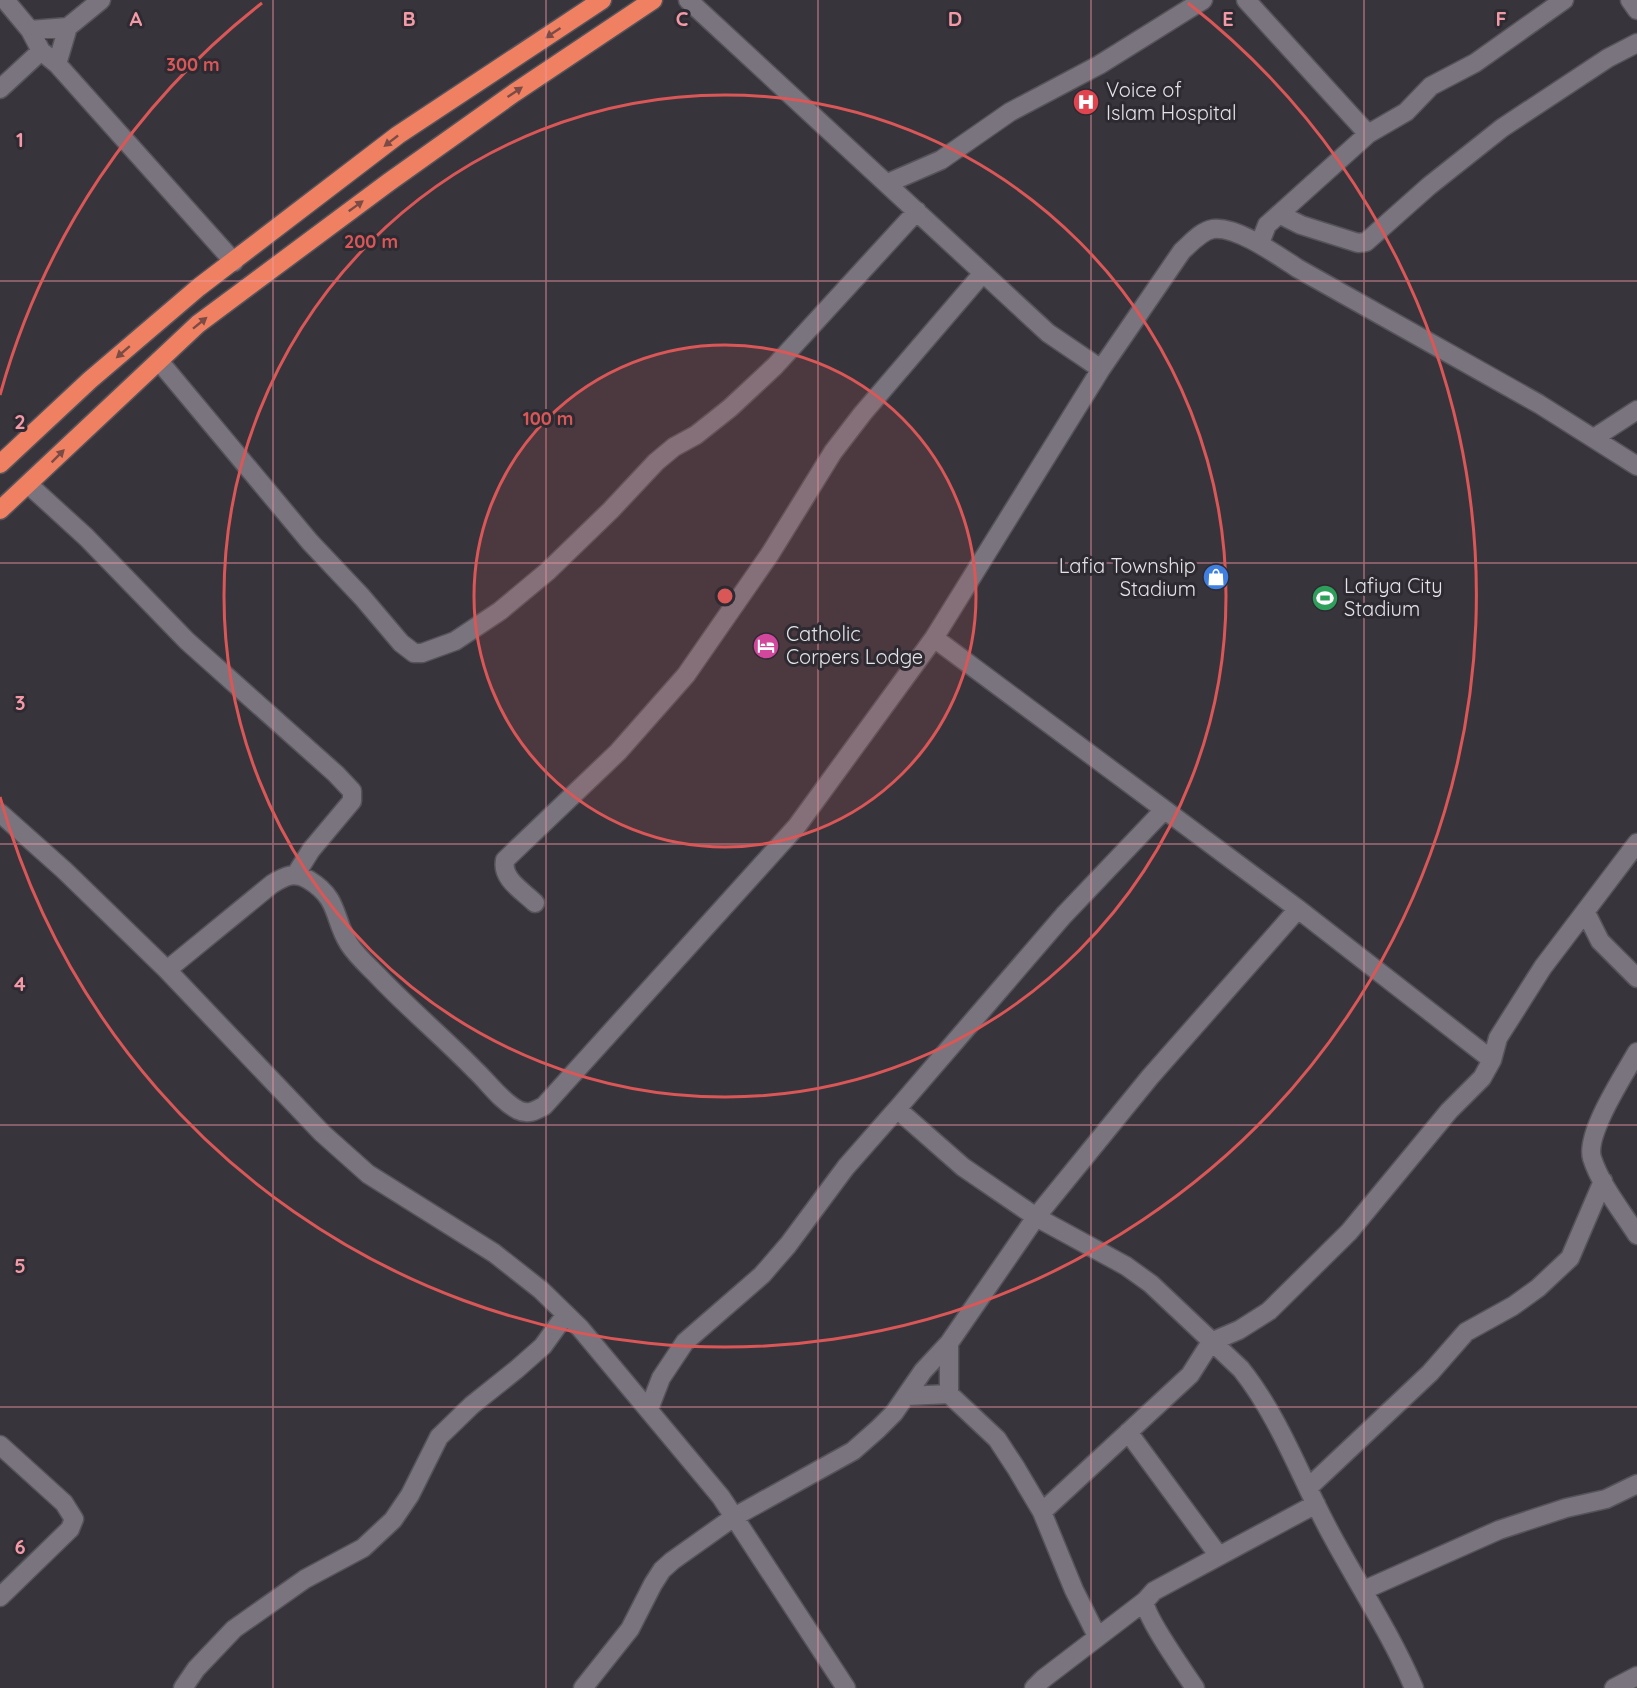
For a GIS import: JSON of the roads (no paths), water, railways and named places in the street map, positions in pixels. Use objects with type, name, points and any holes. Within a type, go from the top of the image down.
[{"type":"highway","points":[[0,464],[90,380],[199,286],[234,262],[398,135],[602,0]]},
{"type":"highway","points":[[0,510],[198,324],[389,182],[514,93],[653,0]]},
{"type":"street","points":[[4,0],[30,30],[41,51],[57,64],[234,262]]},
{"type":"street","points":[[57,64],[68,27],[101,0]]},
{"type":"street","points":[[688,0],[1048,333],[1101,369]]},
{"type":"street","points":[[888,183],[941,160],[1010,112],[1099,64],[1203,0]]},
{"type":"street","points":[[1246,0],[1368,134]]},
{"type":"street","points":[[1260,243],[1267,225],[1368,134],[1406,112],[1431,86],[1475,63],[1564,0]]},
{"type":"street","points":[[1630,0],[1637,10]]},
{"type":"street","points":[[30,30],[68,27]]},
{"type":"street","points":[[1279,214],[1301,225],[1358,243],[1366,242],[1430,186],[1502,128],[1608,58],[1637,43]]},
{"type":"street","points":[[0,89],[41,51]]},
{"type":"street","points":[[159,361],[310,542],[362,597],[401,643],[414,653],[422,653],[455,641],[500,611],[548,571],[611,510],[656,462],[730,408],[775,366],[917,211]]},
{"type":"street","points":[[167,970],[272,884],[288,875],[296,874],[310,880],[321,889],[335,907],[349,945],[409,1009],[475,1069],[504,1100],[523,1112],[531,1112],[544,1106],[797,826],[934,638],[1101,369],[1182,251],[1196,237],[1211,229],[1224,229],[1260,243],[1297,268],[1539,404],[1637,466]]},
{"type":"street","points":[[535,903],[510,880],[505,872],[505,860],[618,752],[686,675],[770,554],[833,452],[863,413],[983,273]]},
{"type":"street","points":[[1594,438],[1637,410]]},
{"type":"street","points":[[29,484],[86,537],[187,641],[336,774],[352,791],[352,801],[311,850],[296,874]]},
{"type":"street","points":[[934,638],[1298,909],[1492,1060]]},
{"type":"street","points":[[649,1409],[661,1378],[685,1342],[762,1275],[788,1245],[846,1167],[1064,915],[1164,810]]},
{"type":"street","points":[[0,813],[64,870],[167,970],[322,1133],[368,1174],[494,1253],[541,1290],[580,1328],[721,1497],[846,1688]]},
{"type":"street","points":[[1042,1512],[1190,1375],[1211,1342],[1239,1330],[1269,1311],[1297,1286],[1357,1224],[1449,1111],[1482,1078],[1492,1060],[1498,1038],[1543,967],[1637,843]]},
{"type":"street","points":[[583,1688],[630,1629],[662,1570],[690,1547],[734,1517],[853,1451],[878,1430],[923,1371],[949,1343],[1036,1217],[1150,1077],[1298,909]]},
{"type":"street","points":[[1586,913],[1600,941],[1637,978]]},
{"type":"street","points":[[1566,938],[1600,941]]},
{"type":"street","points":[[1637,1052],[1596,1127],[1592,1142],[1592,1157],[1603,1181],[1637,1235]]},
{"type":"street","points":[[897,1109],[963,1167],[1036,1217],[1134,1272],[1169,1300],[1211,1342],[1231,1358],[1252,1383],[1385,1627],[1414,1688]]},
{"type":"street","points":[[1034,1688],[1097,1636],[1145,1601],[1154,1591],[1219,1556],[1312,1496],[1430,1373],[1466,1332],[1513,1306],[1538,1288],[1570,1258],[1603,1181]]},
{"type":"street","points":[[183,1688],[196,1669],[234,1629],[305,1579],[363,1548],[393,1520],[410,1496],[439,1437],[472,1405],[543,1346],[566,1314]]},
{"type":"street","points":[[949,1343],[949,1394]]},
{"type":"street","points":[[906,1396],[949,1394],[997,1439],[1042,1512],[1074,1590],[1097,1636]]},
{"type":"street","points":[[1128,1432],[1219,1556]]},
{"type":"street","points":[[0,1445],[64,1503],[74,1519],[70,1529],[0,1597]]},
{"type":"street","points":[[1364,1590],[1499,1530],[1566,1508],[1606,1499],[1637,1484]]},
{"type":"street","points":[[1145,1601],[1144,1605],[1194,1688]]},
{"type":"street","points":[[1614,1688],[1637,1676]]},
{"type":"place","name":"Voice of Islam Hospital","points":[[1086,102]]},
{"type":"place","name":"Lafia Township Stadium","points":[[1216,577]]},
{"type":"place","name":"Lafiya City Stadium","points":[[1325,598]]},
{"type":"place","name":"Catholic Corpers Lodge","points":[[766,646]]}]
